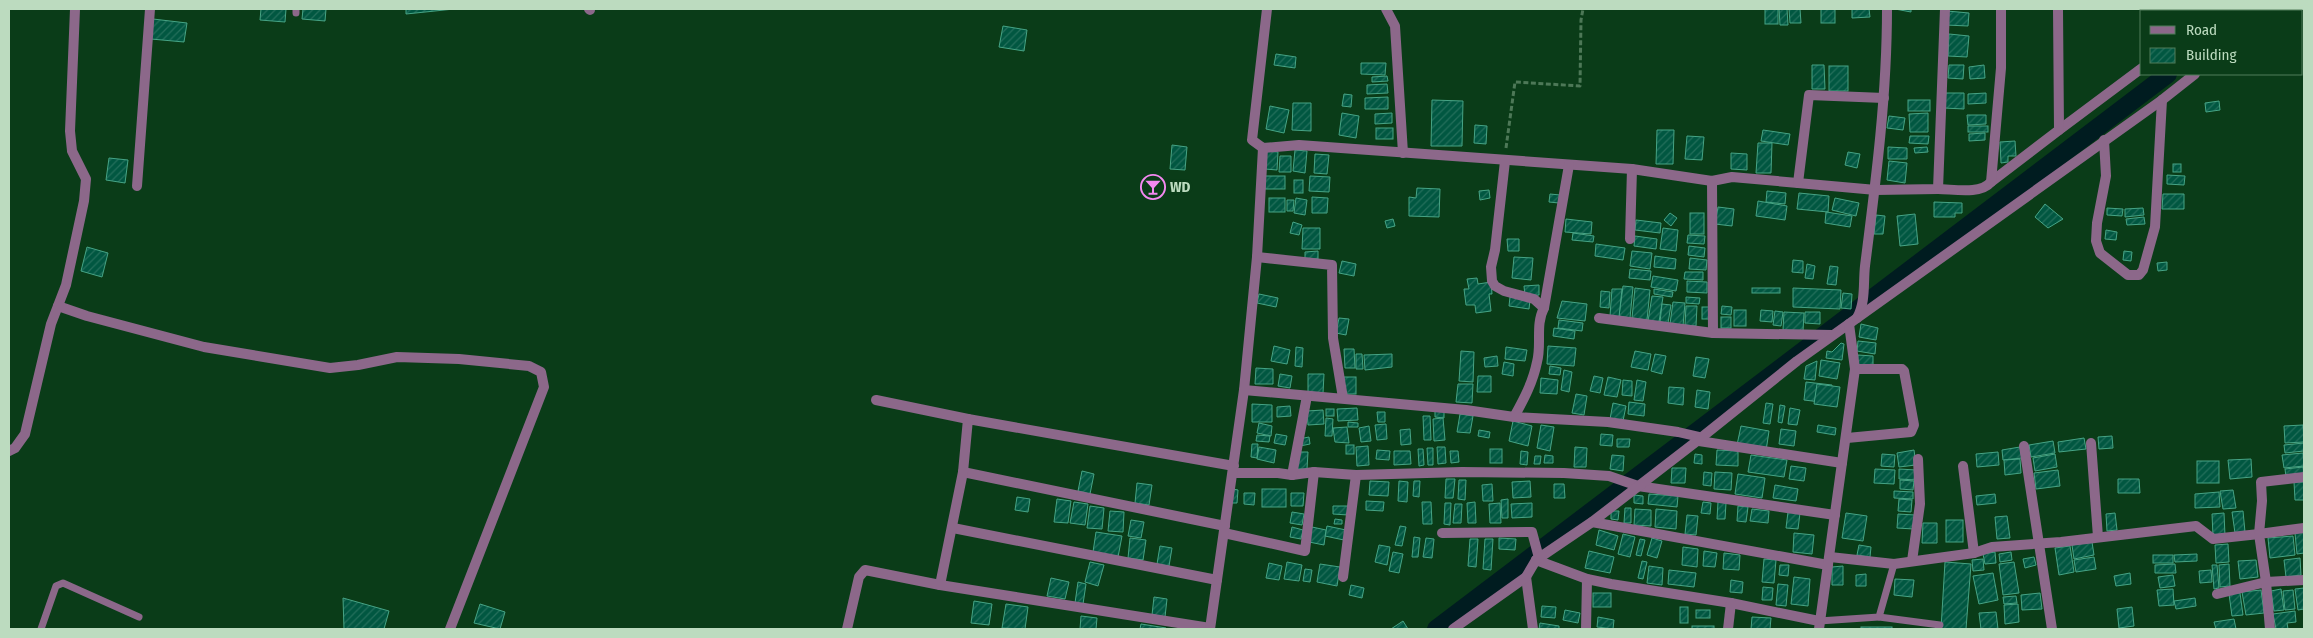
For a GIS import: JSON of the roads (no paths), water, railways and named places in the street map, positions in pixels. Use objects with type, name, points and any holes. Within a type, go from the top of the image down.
[{"type":"street","points":[[9,451],[15,448],[26,434],[51,324],[66,285],[84,201],[86,179],[72,151],[70,131],[75,9]]},
{"type":"street","points":[[138,186],[150,9]]},
{"type":"street","points":[[1267,9],[1253,141],[1263,148],[1299,145],[1632,169],[1712,181],[1732,177],[1876,190],[1974,190],[1985,187],[1992,182],[2140,69]]},
{"type":"street","points":[[1386,9],[1395,26],[1403,153]]},
{"type":"street","points":[[1538,559],[1587,579],[1731,603],[1819,625],[1846,438],[1854,369],[1856,317],[1876,190],[1884,98],[1887,9]]},
{"type":"street","points":[[1938,189],[1945,9]]},
{"type":"street","points":[[1992,182],[2001,68],[2001,9]]},
{"type":"street","points":[[2058,9],[2059,130]]},
{"type":"street","points":[[1453,629],[1526,577],[1538,559],[1592,522],[1701,440],[1828,336],[2162,100],[2194,75]]},
{"type":"street","points":[[1798,183],[1809,95],[1884,98]]},
{"type":"street","points":[[2104,140],[2106,176],[2097,223],[2096,241],[2100,253],[2121,270],[2128,275],[2139,275],[2143,270],[2155,228],[2162,100]]},
{"type":"street","points":[[847,629],[859,576],[865,570],[940,585],[1210,629],[1244,390],[1257,257],[1263,148]]},
{"type":"street","points":[[1504,161],[1495,250],[1491,266],[1492,282],[1504,291],[1534,299],[1544,308]]},
{"type":"street","points":[[1514,417],[1527,394],[1538,360],[1538,326],[1544,308],[1568,165]]},
{"type":"street","points":[[1630,239],[1632,169]]},
{"type":"street","points":[[1712,181],[1713,333]]},
{"type":"street","points":[[1257,257],[1332,265],[1333,338],[1343,398]]},
{"type":"street","points":[[58,306],[87,316],[204,347],[330,368],[358,365],[397,357],[459,359],[530,366],[541,372],[544,387],[450,629]]},
{"type":"street","points":[[1599,318],[1713,333],[1828,336]]},
{"type":"street","points":[[1846,438],[1911,432],[1914,425],[1904,371],[1896,369],[1854,369]]},
{"type":"street","points":[[1244,390],[1466,410],[1514,417],[1608,422],[1678,432],[1701,440],[1842,463]]},
{"type":"street","points":[[1292,474],[1306,396]]},
{"type":"street","points":[[876,400],[1233,470],[1292,474],[1314,472],[1356,475],[1462,472],[1609,476],[1638,486],[1835,515]]},
{"type":"street","points":[[940,585],[963,472],[968,419]]},
{"type":"street","points":[[2091,443],[2098,537]]},
{"type":"street","points":[[2024,446],[2052,629]]},
{"type":"street","points":[[1912,561],[1920,504],[1918,459]]},
{"type":"street","points":[[1963,466],[1974,553]]},
{"type":"street","points":[[963,472],[1224,530],[1304,551],[1314,472]]},
{"type":"street","points":[[1343,577],[1356,475]]},
{"type":"street","points":[[2270,629],[2259,534],[2262,501],[2260,482],[2304,477]]},
{"type":"street","points":[[1592,522],[1829,561],[1894,564],[1974,553],[1992,547],[2040,544],[2196,526],[2213,540],[2304,528]]},
{"type":"street","points":[[953,528],[1217,580]]},
{"type":"street","points":[[1442,533],[1531,531],[1538,559]]},
{"type":"street","points":[[1526,577],[1533,629]]},
{"type":"street","points":[[1586,629],[1587,579]]},
{"type":"street","points":[[2217,594],[2266,582],[2304,580]]},
{"type":"street","points":[[1728,629],[1731,603]]},
{"type":"lane","points":[[1879,617],[1894,564]]},
{"type":"lane","points":[[41,629],[56,586],[63,584],[139,617]]},
{"type":"lane","points":[[1819,625],[1879,617],[1940,624]]},
{"type":"waterway","points":[[1436,629],[2167,75]]},
{"type":"place","name":"WD","points":[[1153,187]]}]
